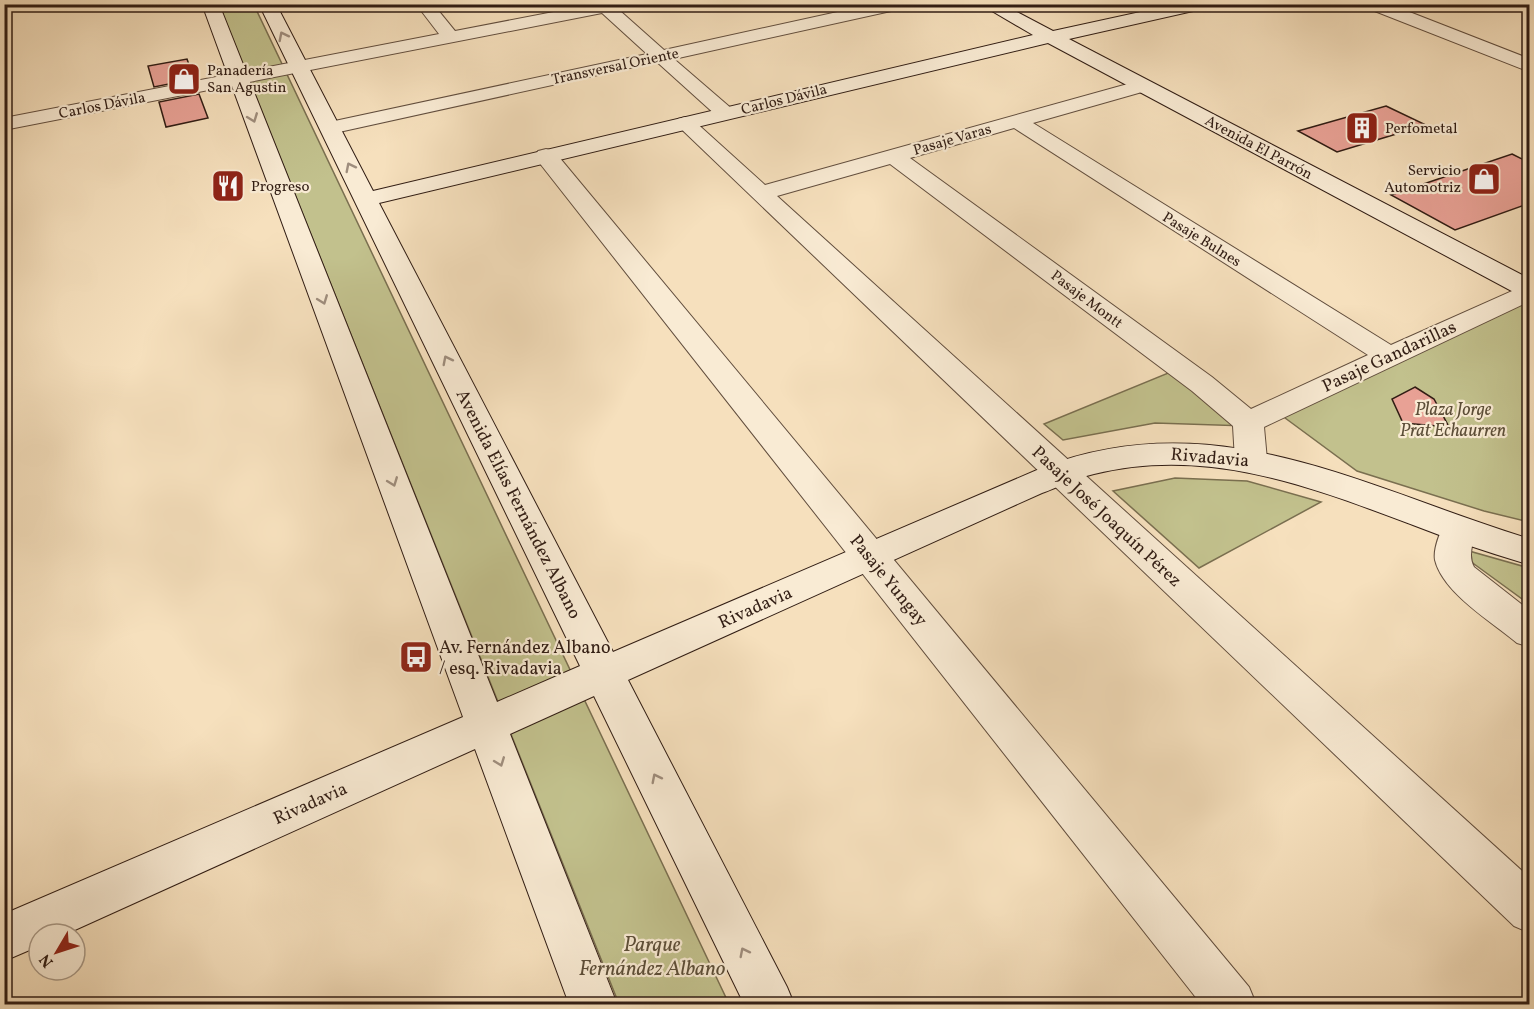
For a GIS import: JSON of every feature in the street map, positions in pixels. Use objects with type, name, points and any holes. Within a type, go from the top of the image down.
[{"type":"street","points":[[210,4],[593,1005]]},
{"type":"street","name":"Avenida Elías Fernández Albano","points":[[267,4],[770,1005]]},
{"type":"street","points":[[424,4],[451,38]]},
{"type":"street","name":"Carlos Dávila","points":[[4,124],[451,38],[573,9],[641,4]]},
{"type":"street","name":"Transversal Oriente","points":[[330,128],[900,4]]},
{"type":"street","name":"Avenida El Parrón","points":[[987,4],[1530,290]]},
{"type":"street","name":"Carlos Dávila","points":[[366,200],[1049,37],[1202,4]]},
{"type":"street","points":[[1373,4],[1530,66]]},
{"type":"street","points":[[619,6],[661,56],[726,113]]},
{"type":"street","name":"Pasaje Varas","points":[[761,193],[1142,86]]},
{"type":"street","name":"Pasaje Bulnes","points":[[1016,121],[1389,356]]},
{"type":"street","name":"Pasaje José Joaquín Pérez","points":[[686,123],[1530,910]]},
{"type":"street","name":"Pasaje Yungay","points":[[546,156],[1232,1005]]},
{"type":"street","name":"Pasaje Montt","points":[[894,156],[1202,384],[1248,422]]},
{"type":"street","name":"Pasaje Gandarillas","points":[[1248,422],[1530,290]]},
{"type":"street","points":[[1248,422],[1251,460]]},
{"type":"street","name":"Rivadavia","points":[[4,938],[869,556],[1061,473],[1093,462],[1165,453],[1212,454],[1251,460],[1325,479],[1458,529],[1530,552]]},
{"type":"street","points":[[1458,529],[1452,559],[1461,577],[1530,632]]},
{"type":"green space","name":"Parque Fernández Albano","points":[[219,5],[254,5],[729,1004],[619,1004]]},
{"type":"green space","name":"Plaza Jorge Prat Echaurren","points":[[1529,301],[1529,522],[1484,511],[1357,471],[1281,415]]},
{"type":"green space","points":[[1173,371],[1246,426],[1155,423],[1063,440],[1044,424]]},
{"type":"green space","points":[[1175,478],[1247,481],[1321,502],[1199,568],[1113,491]]},
{"type":"green space","points":[[1448,545],[1529,568],[1529,604]]},
{"type":"building","points":[[187,59],[194,79],[154,87],[148,66]]},
{"type":"building","points":[[199,94],[208,118],[166,127],[159,102]]},
{"type":"building","name":"Perfometal","points":[[1386,106],[1426,125],[1337,152],[1298,131]]},
{"type":"building","name":"Servicio Automotriz","points":[[1512,154],[1530,163],[1530,203],[1455,230],[1391,195]]},
{"type":"building","points":[[1415,387],[1434,399],[1449,427],[1403,423],[1392,399]]},
{"type":"place","name":"Panadería San Agustin","points":[[184,79]]},
{"type":"place","name":"Perfometal","points":[[1362,128]]},
{"type":"place","name":"Servicio Automotriz","points":[[1484,179]]},
{"type":"place","name":"Progreso","points":[[228,186]]},
{"type":"place","name":"Av. Fernández Albano / esq. Rivadavia","points":[[416,657]]}]
